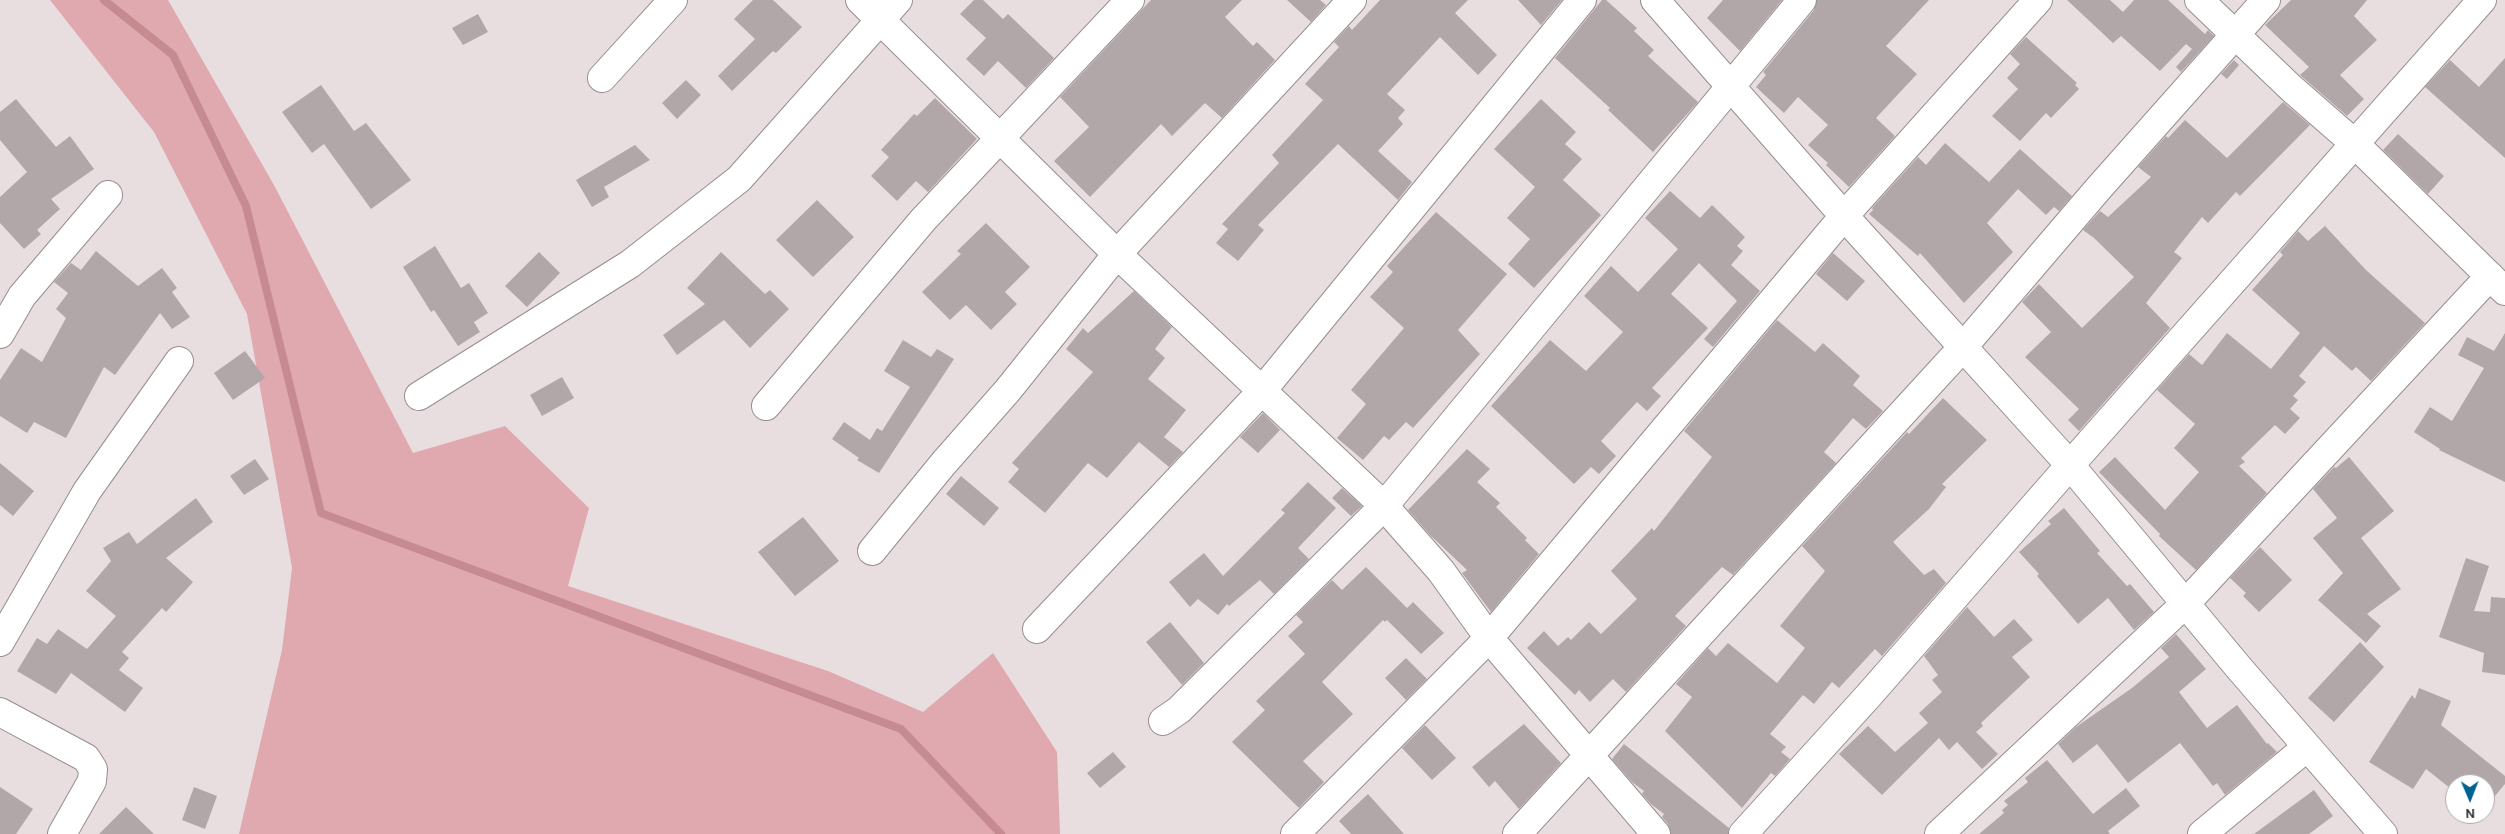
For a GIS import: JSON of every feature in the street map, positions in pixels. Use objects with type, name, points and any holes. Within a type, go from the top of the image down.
[{"type":"street","points":[[602,78],[674,0]]},
{"type":"street","points":[[860,0],[889,10],[999,138],[1261,392],[1384,506],[1441,571],[1489,638],[1589,753],[1656,834]]},
{"type":"street","points":[[766,406],[923,220],[1130,0]]},
{"type":"street","points":[[872,551],[943,464],[1008,390],[1117,254],[1352,0]]},
{"type":"street","points":[[1038,629],[1261,392],[1582,0]]},
{"type":"street","points":[[1655,0],[1844,216],[2070,465],[2306,748],[2383,834]]},
{"type":"street","points":[[1162,721],[1179,710],[1384,506],[1802,0]]},
{"type":"street","points":[[1295,834],[1489,638],[1844,216],[2038,0]]},
{"type":"street","points":[[1939,834],[2186,603],[2498,283],[2354,143],[2235,36],[2200,0]]},
{"type":"street","points":[[1517,834],[1589,753],[1963,347],[2098,188],[2266,0]]},
{"type":"street","points":[[1743,834],[1870,694],[2482,0]]},
{"type":"street","points":[[419,396],[630,264],[739,179],[889,10]]},
{"type":"street","points":[[0,334],[22,296],[108,195]]},
{"type":"street","points":[[0,642],[87,491],[179,361]]},
{"type":"street","points":[[0,712],[86,758],[93,769],[92,781],[62,834]]},
{"type":"street","points":[[2202,834],[2306,748]]},
{"type":"shaded area","points":[[50,0],[168,0],[274,185],[413,453],[505,426],[589,508],[568,586],[828,671],[923,712],[993,653],[1057,752],[1060,834],[239,834],[282,650],[292,568],[247,314],[154,132]]},
{"type":"building","points":[[753,0],[773,0],[802,27],[776,53],[773,51],[732,91],[718,76],[755,39],[734,19]]},
{"type":"building","points":[[974,0],[983,0],[1003,19],[1008,14],[1054,58],[1026,88],[998,61],[984,76],[966,59],[986,38],[960,14]]},
{"type":"building","points":[[1151,0],[1242,0],[1225,17],[1253,46],[1257,42],[1275,60],[1222,118],[1205,103],[1172,136],[1161,124],[1090,197],[1054,161],[1089,127],[1060,97]]},
{"type":"building","points":[[1287,0],[1320,0],[1326,5],[1311,22]]},
{"type":"building","points":[[1380,0],[1468,0],[1455,13],[1497,55],[1478,75],[1440,37],[1387,94],[1405,110],[1398,118],[1403,124],[1378,151],[1412,182],[1398,200],[1338,144],[1258,225],[1264,230],[1238,261],[1216,243],[1228,229],[1222,224],[1279,163],[1272,155],[1323,100],[1305,84],[1339,47],[1334,42],[1349,26],[1352,30]]},
{"type":"building","points":[[1518,0],[1562,0],[1541,25]]},
{"type":"building","points":[[1602,0],[1606,0],[1637,28],[1634,31],[1654,50],[1648,56],[1698,102],[1653,152],[1608,110],[1610,108],[1555,58]]},
{"type":"building","points":[[1723,0],[1782,0],[1740,51],[1707,18]]},
{"type":"building","points":[[1817,0],[1929,0],[1886,46],[1917,74],[1876,118],[1895,136],[1849,187],[1826,165],[1828,163],[1808,145],[1828,125],[1798,97],[1784,113],[1756,87],[1766,75],[1763,72],[1814,10]]},
{"type":"building","points":[[2067,0],[2110,0],[2123,12],[2134,0],[2168,0],[2205,34],[2208,30],[2214,36],[2181,72],[2176,67],[2192,49],[2186,44],[2160,71],[2121,36],[2113,43]]},
{"type":"building","points":[[2291,0],[2367,0],[2354,16],[2377,40],[2340,75],[2364,99],[2347,116],[2300,75],[2309,67],[2265,25]]},
{"type":"building","points":[[478,14],[488,32],[463,45],[452,28]]},
{"type":"building","points":[[2026,37],[2077,83],[2075,85],[2079,89],[2051,118],[2046,113],[2020,141],[1992,116],[2018,89],[2007,78],[2020,64],[2010,54]]},
{"type":"building","points":[[2505,58],[2505,158],[2425,87],[2450,60],[2479,87]]},
{"type":"building","points":[[2234,60],[2239,65],[2227,79],[2221,74]]},
{"type":"building","points":[[686,80],[701,95],[677,119],[662,103]]},
{"type":"building","points":[[321,85],[354,131],[366,123],[411,180],[371,209],[324,144],[312,153],[282,112]]},
{"type":"building","points":[[935,98],[977,139],[928,192],[916,181],[897,201],[871,176],[889,157],[881,150],[914,114],[917,116]]},
{"type":"building","points":[[16,99],[56,147],[70,136],[94,169],[51,199],[60,209],[37,230],[41,234],[24,249],[0,223],[0,197],[27,172],[0,140],[0,112]]},
{"type":"building","points":[[1541,99],[1576,132],[1565,144],[1582,159],[1563,180],[1601,215],[1534,288],[1508,264],[1530,239],[1507,218],[1535,187],[1494,149]]},
{"type":"building","points":[[2283,102],[2310,125],[2240,196],[2236,192],[2208,223],[2202,217],[2174,252],[2182,258],[2146,303],[2170,328],[2079,431],[2068,420],[2079,409],[2025,357],[2051,332],[2022,302],[2039,284],[2082,328],[2134,277],[2094,238],[2083,230],[2100,211],[2108,217],[2151,177],[2138,167],[2166,136],[2168,138],[2185,120],[2227,158]]},
{"type":"building","points":[[2398,134],[2444,176],[2428,194],[2383,150]]},
{"type":"building","points":[[1945,143],[1989,182],[2020,149],[2072,196],[2059,211],[2054,207],[2046,215],[2018,189],[1987,223],[2013,252],[1964,303],[1920,253],[1918,256],[1869,214],[1873,210],[1872,208],[1918,157],[1926,165]]},
{"type":"building","points":[[635,145],[650,160],[604,187],[609,197],[592,207],[576,180]]},
{"type":"building","points":[[1670,191],[1700,218],[1712,205],[1745,237],[1737,246],[1743,251],[1731,265],[1760,291],[1713,347],[1704,339],[1737,301],[1699,263],[1671,294],[1708,328],[1652,388],[1661,396],[1647,411],[1637,402],[1601,441],[1616,456],[1599,474],[1591,467],[1574,484],[1491,406],[1550,340],[1586,371],[1623,332],[1584,296],[1611,266],[1638,292],[1678,249],[1645,218]]},
{"type":"building","points":[[817,200],[854,237],[813,277],[776,240]]},
{"type":"building","points":[[1436,212],[1507,274],[1458,330],[1480,354],[1413,428],[1406,422],[1389,440],[1384,436],[1363,460],[1337,438],[1366,404],[1351,390],[1404,328],[1370,297],[1393,272],[1387,266]]},
{"type":"building","points":[[986,223],[1030,267],[1005,292],[1017,304],[991,330],[966,305],[950,320],[922,292],[961,254],[957,251]]},
{"type":"building","points":[[2325,226],[2366,270],[2425,323],[2371,381],[2356,367],[2352,371],[2324,346],[2299,376],[2306,382],[2293,396],[2298,400],[2290,409],[2300,418],[2285,434],[2275,425],[2241,458],[2245,462],[2239,466],[2267,493],[2196,570],[2159,536],[2160,534],[2099,472],[2115,457],[2165,510],[2199,472],[2174,448],[2195,424],[2157,390],[2189,354],[2202,365],[2227,333],[2271,369],[2300,333],[2252,290],[2283,255],[2280,252],[2298,231],[2308,241]]},
{"type":"building","points":[[435,246],[461,288],[469,283],[488,313],[474,322],[480,332],[458,346],[434,310],[431,312],[403,267]]},
{"type":"building","points":[[96,251],[138,286],[162,268],[177,288],[172,292],[190,317],[172,329],[160,313],[115,375],[104,367],[66,438],[34,422],[27,433],[0,416],[0,380],[21,348],[42,362],[66,318],[56,309],[68,293],[54,282],[71,263],[81,270]]},
{"type":"building","points":[[539,252],[560,273],[527,307],[505,286]]},
{"type":"building","points":[[721,252],[765,294],[770,290],[789,309],[750,348],[724,320],[677,355],[663,335],[705,304],[687,288]]},
{"type":"building","points":[[1833,253],[1865,281],[1847,301],[1816,274]]},
{"type":"building","points":[[1134,291],[1172,327],[1155,349],[1165,358],[1148,379],[1186,410],[1164,437],[1183,452],[1169,467],[1139,442],[1107,478],[1088,463],[1045,513],[1008,482],[1019,469],[1012,463],[1093,372],[1066,349],[1083,328],[1088,333]]},
{"type":"building","points":[[1777,320],[1815,352],[1823,343],[1860,376],[1853,385],[1883,411],[1866,429],[1853,418],[1824,452],[1836,463],[1733,575],[1722,567],[1675,616],[1686,626],[1626,692],[1613,679],[1590,702],[1579,690],[1575,695],[1527,648],[1544,631],[1558,646],[1568,637],[1571,640],[1589,622],[1601,634],[1637,599],[1611,571],[1652,528],[1654,531],[1712,457],[1684,431]]},
{"type":"building","points":[[2505,333],[2505,482],[2439,450],[2414,432],[2430,407],[2452,421],[2484,368],[2458,355],[2467,337],[2494,351]]},
{"type":"building","points":[[903,340],[931,357],[937,349],[954,359],[879,473],[857,460],[859,458],[832,439],[844,422],[870,440],[877,428],[882,431],[910,387],[884,371]]},
{"type":"building","points":[[245,351],[265,378],[233,400],[214,373]]},
{"type":"building","points":[[562,377],[574,398],[542,416],[530,395]]},
{"type":"building","points":[[1943,398],[1987,440],[1942,484],[1946,487],[1929,509],[1893,542],[1924,575],[1934,569],[1946,583],[1882,656],[1875,649],[1839,688],[1832,682],[1814,704],[1803,695],[1770,734],[1786,747],[1781,752],[1790,759],[1775,776],[1771,773],[1742,808],[1665,731],[1692,697],[1676,684],[1708,648],[1716,656],[1728,643],[1777,683],[1805,648],[1780,626],[1825,571],[1802,546],[1907,432],[1909,434]]},
{"type":"building","points":[[1263,413],[1280,430],[1258,453],[1240,437]]},
{"type":"building","points":[[1467,449],[1490,469],[1477,482],[1500,503],[1496,507],[1527,538],[1525,540],[1539,554],[1491,612],[1462,573],[1467,570],[1430,535],[1408,510]]},
{"type":"building","points":[[2349,457],[2394,511],[2361,538],[2401,589],[2367,614],[2381,626],[2366,643],[2318,600],[2343,573],[2313,538],[2337,518],[2313,489],[2334,467],[2336,468]]},
{"type":"building","points":[[255,459],[269,479],[244,495],[230,476]]},
{"type":"building","points":[[0,463],[34,491],[13,516],[0,505]]},
{"type":"building","points":[[961,476],[999,508],[984,526],[946,494]]},
{"type":"building","points":[[1308,482],[1336,508],[1298,548],[1309,559],[1274,594],[1260,580],[1229,606],[1227,604],[1218,615],[1198,599],[1190,607],[1169,582],[1204,553],[1223,576],[1285,513],[1281,510]]},
{"type":"building","points":[[1342,488],[1362,506],[1351,516],[1332,498]]},
{"type":"building","points":[[196,498],[213,522],[166,558],[193,582],[166,612],[162,608],[122,652],[129,658],[119,670],[143,688],[125,712],[71,673],[56,694],[17,671],[37,638],[47,644],[58,629],[87,649],[116,616],[86,591],[111,561],[103,548],[129,532],[137,544]]},
{"type":"building","points":[[2064,508],[2100,551],[2097,553],[2127,586],[2130,584],[2154,612],[2134,630],[2108,598],[2078,624],[2037,576],[2039,574],[2019,552],[2051,524],[2048,521]]},
{"type":"building","points":[[803,517],[839,561],[795,596],[758,552]]},
{"type":"building","points":[[2260,547],[2292,580],[2259,612],[2243,596],[2246,593],[2230,578]]},
{"type":"building","points":[[2466,558],[2489,566],[2474,611],[2490,612],[2491,597],[2505,598],[2505,675],[2482,672],[2484,653],[2439,637]]},
{"type":"building","points":[[1366,567],[1407,608],[1413,602],[1444,633],[1421,654],[1387,620],[1385,622],[1383,620],[1322,682],[1353,714],[1303,761],[1324,782],[1299,808],[1232,742],[1265,710],[1256,701],[1305,654],[1288,636],[1303,622],[1296,615],[1332,580],[1342,590]]},
{"type":"building","points":[[1967,607],[1994,637],[2014,619],[2033,640],[2012,657],[2030,677],[1981,723],[1983,726],[1976,732],[1998,754],[1982,769],[1957,742],[1949,750],[1939,738],[1882,795],[1839,754],[1868,726],[1895,752],[1928,723],[1919,713],[1942,692],[1932,680],[1938,675],[1924,656]]},
{"type":"building","points":[[1170,622],[1204,663],[1182,685],[1146,642]]},
{"type":"building","points":[[2176,634],[2206,669],[2179,692],[2207,728],[2237,705],[2267,744],[2277,752],[2225,795],[2217,783],[2213,786],[2180,743],[2128,783],[2097,744],[2073,763],[2058,744],[2076,727],[2132,688],[2169,657],[2161,648]]},
{"type":"building","points":[[2360,642],[2384,667],[2334,722],[2308,698]]},
{"type":"building","points":[[1406,658],[1427,679],[1406,700],[1385,678]]},
{"type":"building","points":[[2419,688],[2451,701],[2441,725],[2505,776],[2505,784],[2495,796],[2495,774],[2445,774],[2445,784],[2426,769],[2413,789],[2369,762],[2412,695],[2415,699]]},
{"type":"building","points":[[1524,724],[1561,763],[1519,809],[1495,781],[1489,787],[1472,767]]},
{"type":"building","points":[[1425,725],[1456,758],[1432,780],[1402,748]]},
{"type":"building","points":[[1624,744],[1729,828],[1728,834],[1671,834],[1668,824],[1662,817],[1664,814],[1651,804],[1642,794],[1644,791],[1632,782],[1612,759]]},
{"type":"building","points":[[1113,752],[1126,767],[1100,788],[1087,773]]},
{"type":"building","points":[[2047,760],[2093,814],[2126,788],[2140,806],[2108,831],[2110,834],[1979,834],[2004,813],[2002,810],[2008,805],[2004,801],[2028,782],[2025,778]]},
{"type":"building","points":[[0,787],[33,809],[16,834],[0,834]]},
{"type":"building","points":[[194,787],[217,796],[205,829],[182,820]]},
{"type":"building","points":[[2314,790],[2333,816],[2309,834],[2254,834]]},
{"type":"building","points":[[1368,794],[1404,834],[1351,834],[1339,821]]},
{"type":"building","points":[[126,807],[154,834],[99,834]]},
{"type":"waterway","points":[[104,0],[173,55],[246,206],[321,513],[901,729],[1001,834]]}]
